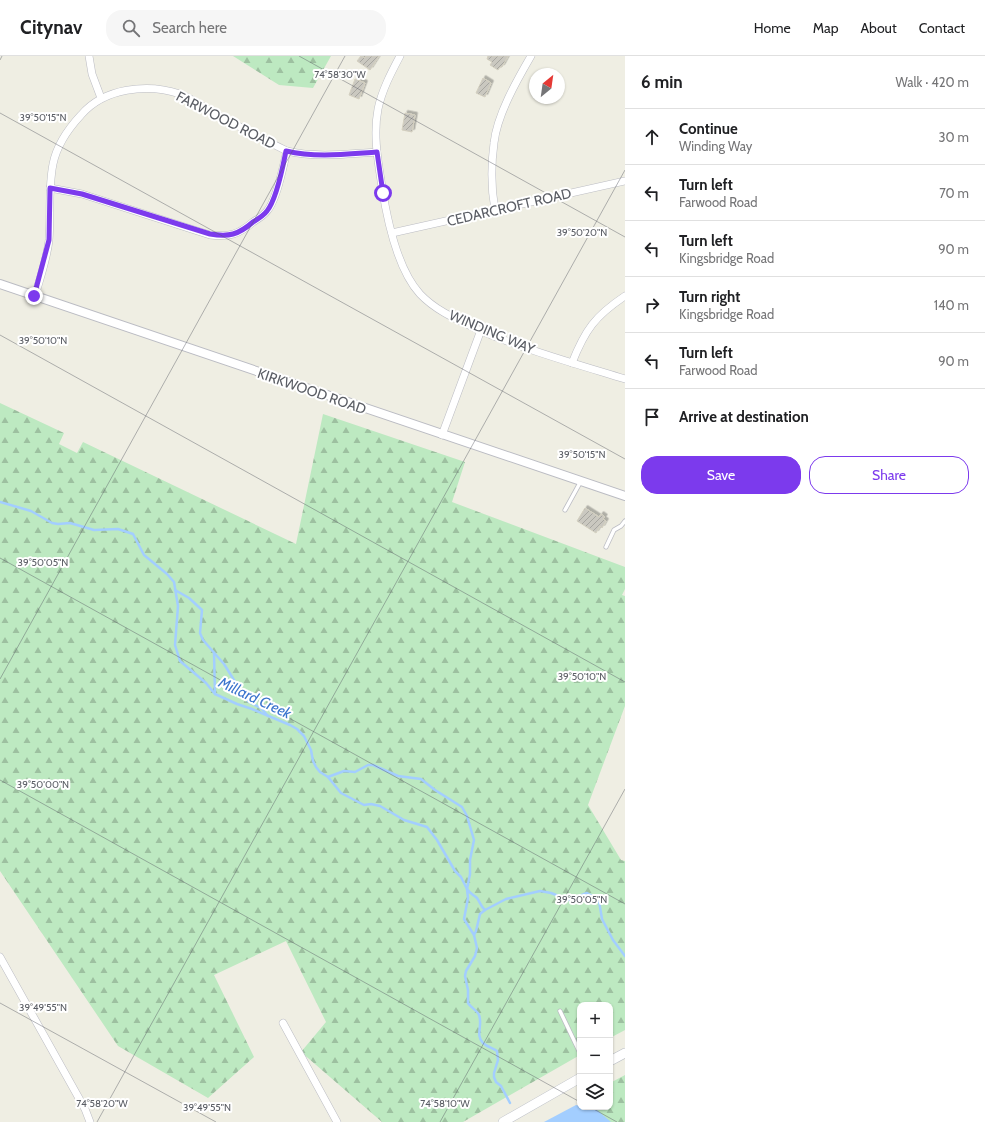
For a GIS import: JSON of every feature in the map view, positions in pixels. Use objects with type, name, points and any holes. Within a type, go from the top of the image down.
[{"type":"main road","points":[[613,1059],[625,1053]]},
{"type":"main road","points":[[503,1122],[577,1080]]},
{"type":"street","points":[[89,56],[92,74],[101,98]]},
{"type":"street","name":"WINDING WAY","points":[[400,56],[382,93],[378,109],[376,129],[377,152],[383,193],[392,233],[408,278],[420,294],[437,308],[460,321],[509,343],[625,379]]},
{"type":"street","points":[[495,210],[492,190],[494,142],[507,101],[531,56]]},
{"type":"street","name":"FARWOOD ROAD","points":[[34,296],[49,240],[50,188],[53,164],[63,137],[85,110],[101,98],[124,91],[143,89],[180,94],[286,151],[301,155],[377,152]]},
{"type":"street","points":[[50,188],[82,194],[210,234],[224,236],[234,234],[246,228],[268,210],[275,194],[286,151]]},
{"type":"street","name":"CEDARCROFT ROAD","points":[[392,233],[625,181]]},
{"type":"street","name":"KIRKWOOD ROAD","points":[[0,284],[625,496]]},
{"type":"street","points":[[572,363],[580,342],[587,330],[610,306],[625,296]]},
{"type":"street","points":[[442,435],[481,330]]},
{"type":"street","points":[[0,957],[85,1109],[90,1122]]},
{"type":"street","points":[[283,1023],[337,1122]]},
{"type":"lane","points":[[565,510],[581,481]]},
{"type":"lane","points":[[606,547],[614,530],[621,526],[625,521]]},
{"type":"lane","points":[[560,1011],[577,1047]]},
{"type":"green space","points":[[233,56],[331,56],[313,88],[279,85]]},
{"type":"green space","points":[[0,403],[64,433],[59,444],[77,453],[83,442],[296,544],[323,414],[465,462],[452,502],[625,567],[625,589],[622,595],[625,596],[625,706],[588,805],[621,860],[625,861],[625,1030],[613,1036],[613,1002],[577,1002],[577,1057],[463,1122],[382,1122],[301,1052],[326,1022],[286,941],[214,975],[254,1057],[208,1098],[118,1046],[0,871]]},
{"type":"green space","points":[[625,1075],[625,1122],[606,1122],[596,1110],[613,1110],[613,1081]]},
{"type":"water","points":[[576,1105],[577,1110],[597,1110],[611,1122],[544,1122]]},
{"type":"building","points":[[361,56],[365,58],[366,56],[379,56],[370,70],[357,61]]},
{"type":"building","points":[[488,56],[508,56],[502,67],[498,70],[490,65],[492,62],[487,59]]},
{"type":"building","points":[[483,78],[491,83],[485,97],[476,93]]},
{"type":"building","points":[[355,79],[365,83],[359,99],[349,95]]},
{"type":"building","points":[[405,113],[415,115],[412,132],[402,130]]},
{"type":"building","points":[[585,508],[599,517],[601,514],[605,517],[603,519],[606,521],[602,528],[600,526],[596,533],[577,521]]},
{"type":"waterway","name":"Millard Creek","points":[[0,502],[31,511],[52,523],[70,523],[94,530],[118,529],[133,534],[144,555],[167,574],[174,582],[178,606],[175,645],[180,661],[206,683],[215,694],[297,729],[304,736],[311,750],[316,767],[320,772],[328,777],[341,793],[364,805],[371,804],[380,806],[404,820],[427,827],[437,840],[455,871],[461,877],[467,889],[468,898],[464,919],[474,935],[477,948],[475,956],[466,971],[465,976],[468,990],[468,1003],[479,1015],[479,1033],[481,1040],[497,1051],[498,1060],[494,1077],[496,1082],[501,1086],[510,1103]]},
{"type":"waterway","points":[[175,590],[189,598],[202,610],[200,633],[203,640],[224,664],[242,695],[249,702],[261,708],[268,716]]},
{"type":"waterway","points":[[214,653],[215,694]]},
{"type":"waterway","points":[[328,777],[344,771],[355,772],[368,765],[373,765],[398,776],[421,779],[462,807],[467,816],[474,840],[467,889],[477,898],[485,910]]},
{"type":"waterway","points":[[474,935],[480,914],[506,899],[540,891],[551,893],[569,900],[587,893],[599,901],[602,919],[613,940],[625,956]]},
{"type":"route","points":[[34,296],[49,240],[50,188],[82,194],[210,234],[224,236],[234,234],[246,228],[268,210],[275,194],[286,151],[301,155],[377,152],[383,193]]}]
